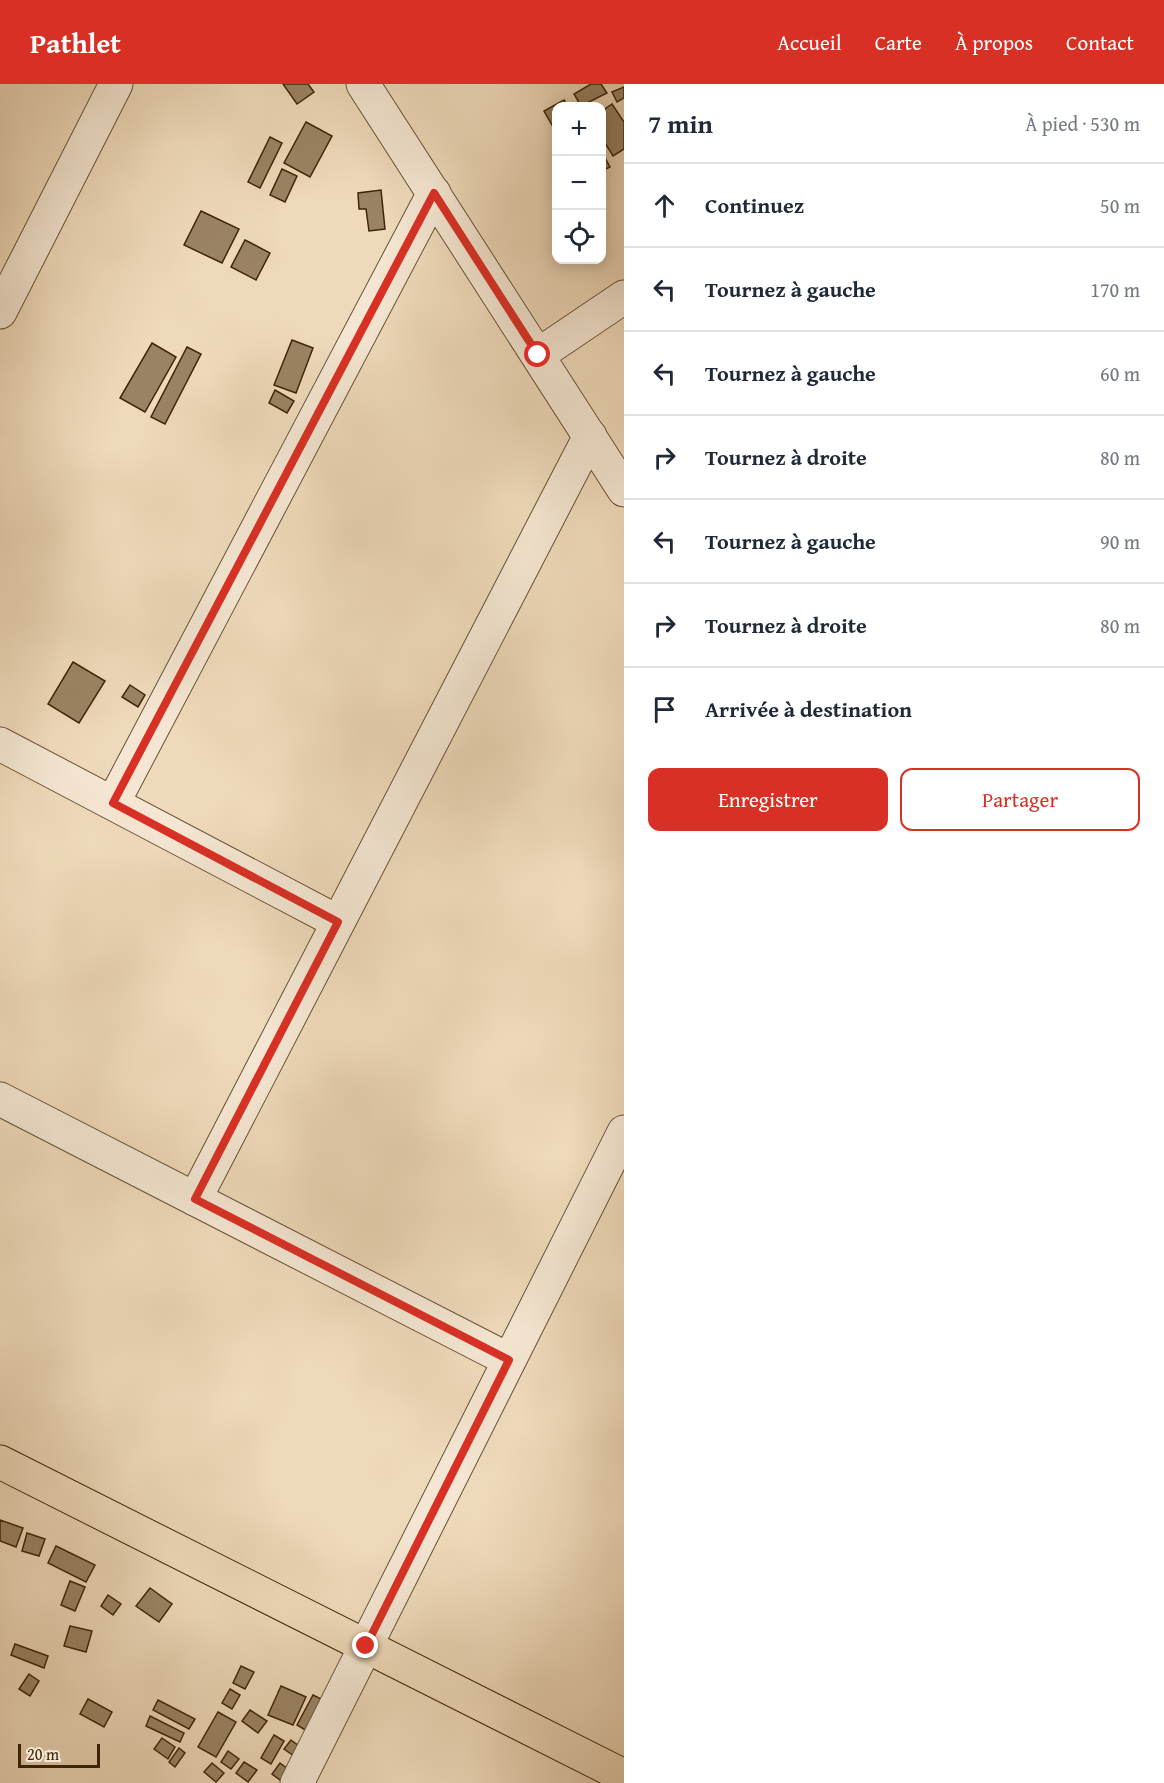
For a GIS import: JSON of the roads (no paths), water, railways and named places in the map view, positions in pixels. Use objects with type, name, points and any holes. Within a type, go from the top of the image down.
[{"type":"main road","points":[[0,1462],[624,1776]]},
{"type":"street","points":[[0,312],[116,84]]},
{"type":"street","points":[[363,84],[624,490]]},
{"type":"street","points":[[113,803],[434,193]]},
{"type":"street","points":[[538,355],[624,297]]},
{"type":"street","points":[[195,1199],[590,436]]},
{"type":"street","points":[[0,744],[338,922]]},
{"type":"street","points":[[0,1099],[509,1360]]},
{"type":"street","points":[[297,1783],[624,1132]]}]
